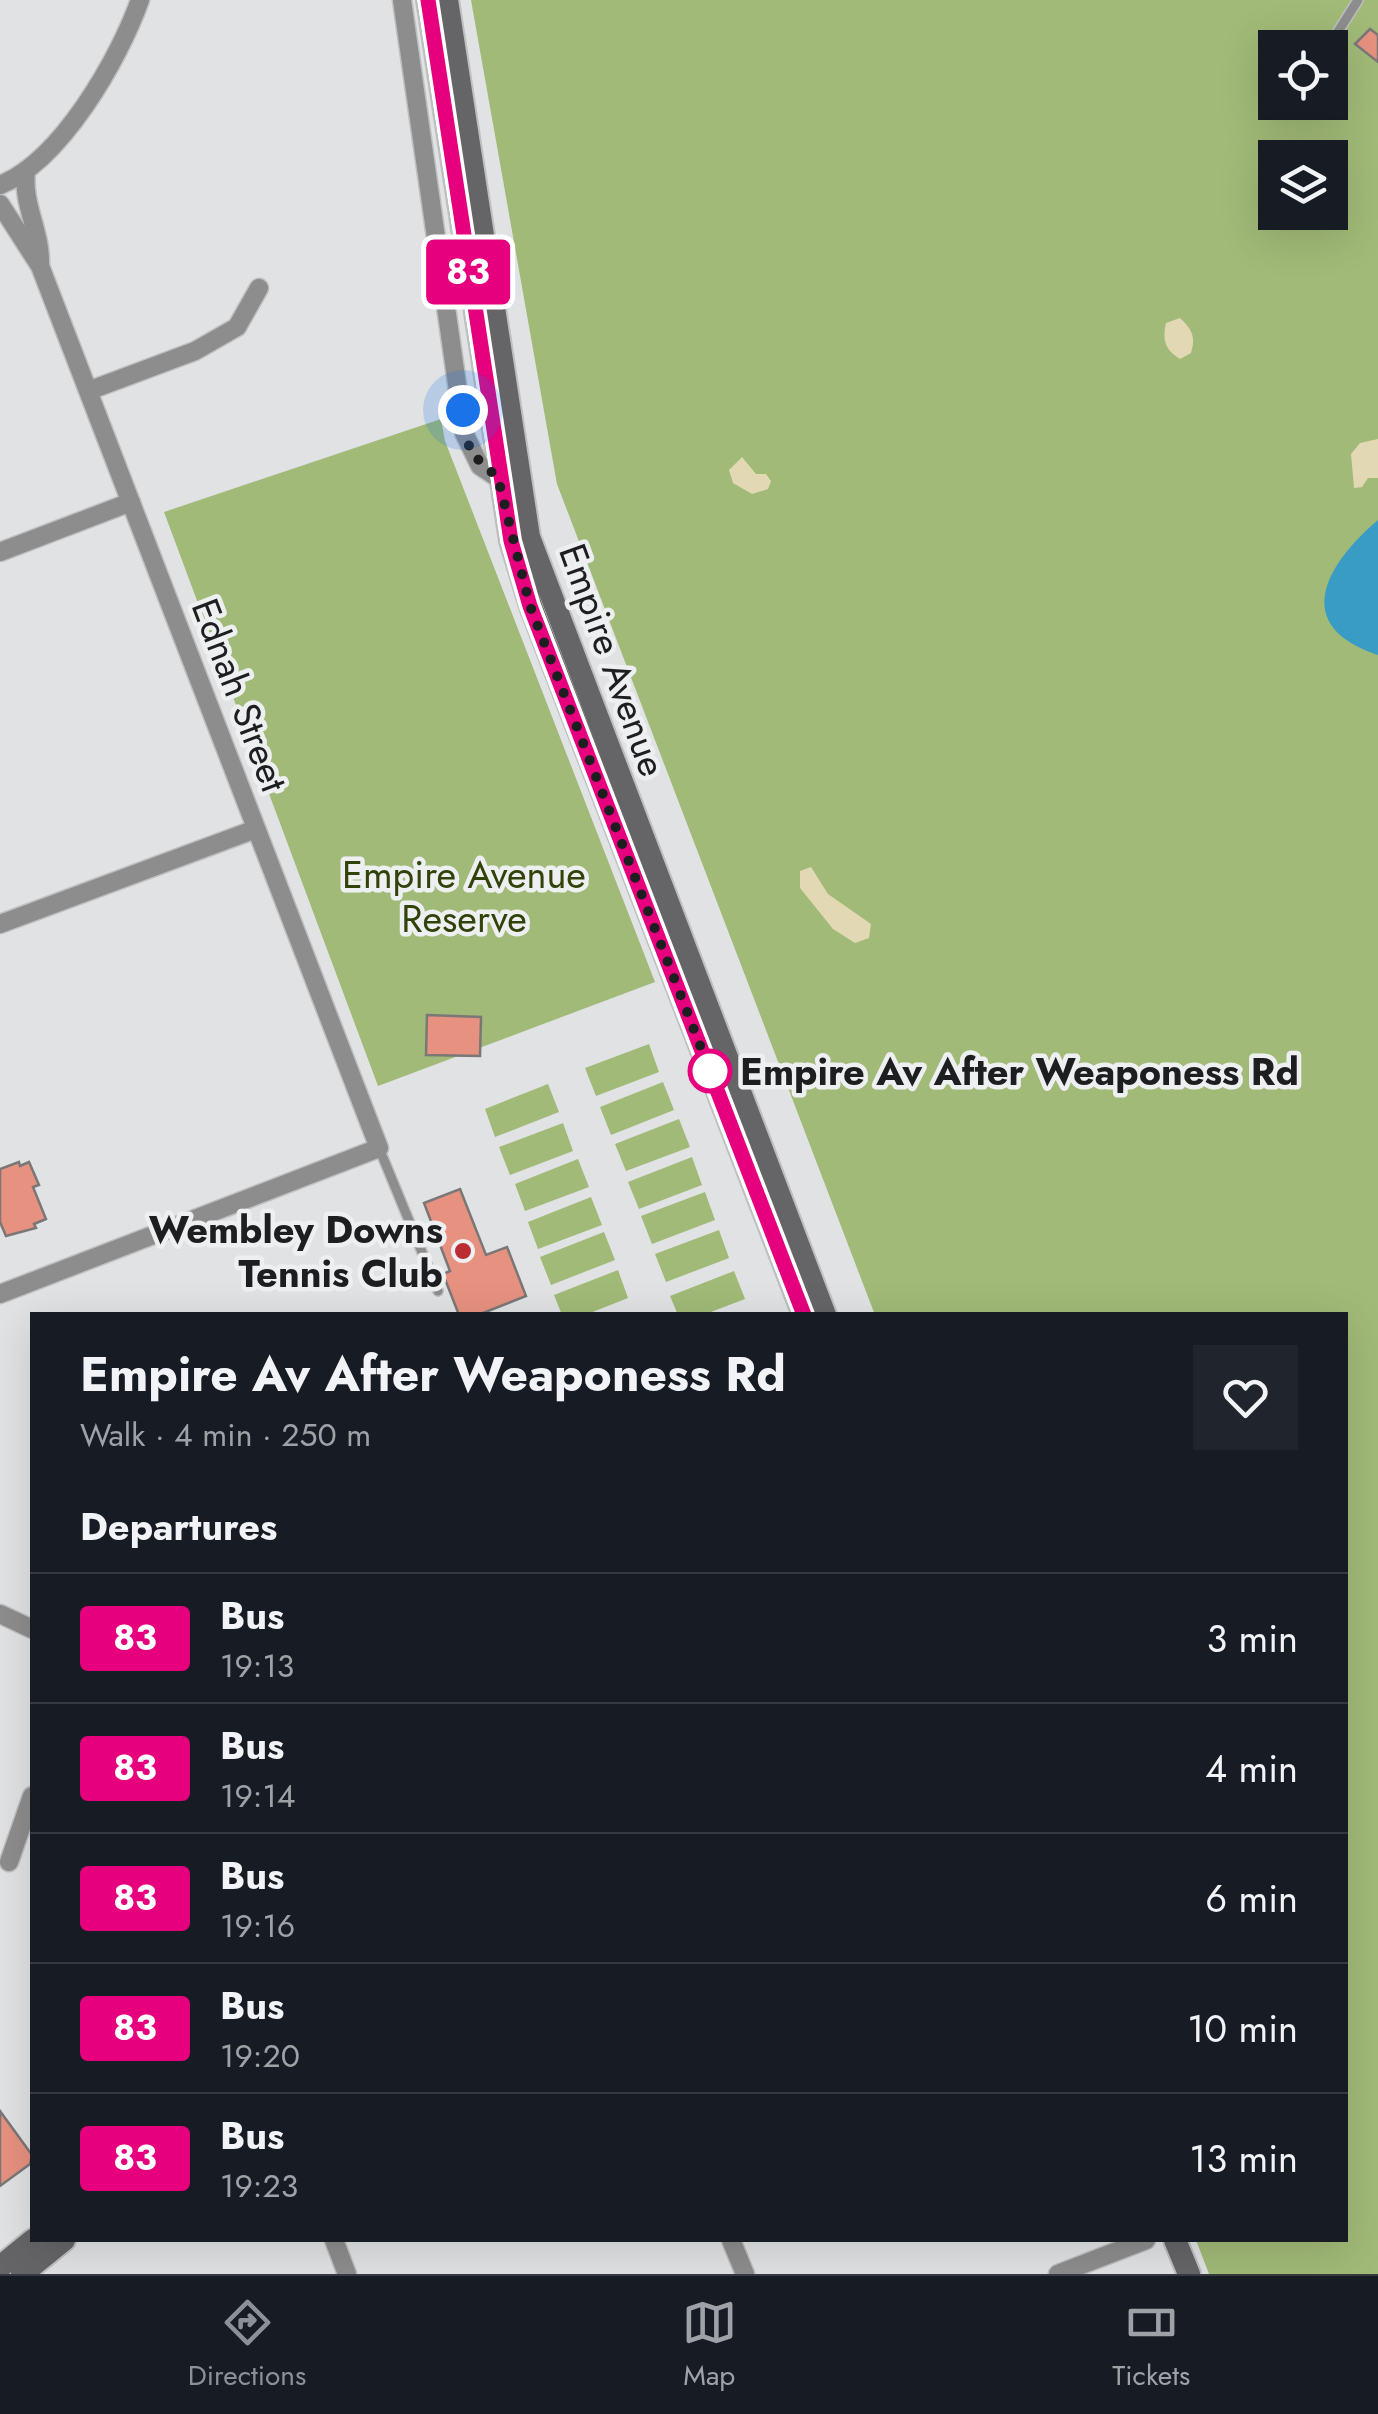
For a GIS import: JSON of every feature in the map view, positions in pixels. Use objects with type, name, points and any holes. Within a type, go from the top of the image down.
[{"type":"main road","name":"Empire Avenue","points":[[428,0],[498,478],[530,606],[803,1312]]},
{"type":"main road","name":"Empire Avenue","points":[[447,0],[516,476],[530,537],[824,1312]]},
{"type":"main road","points":[[0,2267],[30,2242]]},
{"type":"main road","points":[[22,2274],[62,2242]]},
{"type":"main road","points":[[1176,2242],[1188,2274]]},
{"type":"street","points":[[0,184],[48,152],[113,62],[140,0]]},
{"type":"street","points":[[402,0],[464,433],[480,466],[498,478]]},
{"type":"street","name":"Ednah Street","points":[[26,170],[23,196],[40,250],[40,266]]},
{"type":"street","name":"Ednah Street","points":[[0,204],[40,266],[379,1148]]},
{"type":"street","points":[[88,391],[195,351],[237,327],[259,288]]},
{"type":"street","points":[[0,552],[131,502]]},
{"type":"street","points":[[0,924],[256,828]]},
{"type":"street","points":[[0,1294],[379,1148]]},
{"type":"street","points":[[0,1614],[30,1627]]},
{"type":"street","points":[[9,1862],[30,1802]]},
{"type":"street","points":[[335,2242],[347,2274]]},
{"type":"street","points":[[732,2242],[745,2274]]},
{"type":"street","points":[[1058,2274],[1141,2242]]},
{"type":"lane","points":[[1339,30],[1358,0]]},
{"type":"lane","points":[[379,1148],[438,1291]]},
{"type":"green space","points":[[471,0],[1378,0],[1378,2274],[1209,2274],[1197,2242],[1348,2242],[1348,1312],[874,1312],[557,484]]},
{"type":"green space","name":"Empire Avenue Reserve","points":[[441,419],[445,441],[655,982],[378,1086],[164,512]]},
{"type":"green space","points":[[649,1044],[659,1072],[596,1096],[585,1068]]},
{"type":"green space","points":[[663,1082],[674,1110],[611,1135],[600,1107]]},
{"type":"green space","points":[[548,1084],[559,1112],[495,1137],[485,1109]]},
{"type":"green space","points":[[679,1119],[690,1147],[626,1171],[615,1144]]},
{"type":"green space","points":[[563,1123],[573,1151],[510,1175],[499,1147]]},
{"type":"green space","points":[[692,1157],[702,1185],[639,1209],[628,1182]]},
{"type":"green space","points":[[578,1159],[589,1187],[525,1211],[515,1184]]},
{"type":"green space","points":[[705,1192],[715,1220],[652,1244],[641,1216]]},
{"type":"green space","points":[[591,1197],[602,1225],[538,1249],[528,1222]]},
{"type":"green space","points":[[719,1230],[729,1258],[666,1282],[655,1254]]},
{"type":"green space","points":[[604,1232],[615,1260],[551,1285],[540,1257]]},
{"type":"green space","points":[[618,1270],[628,1298],[593,1312],[561,1312],[554,1295]]},
{"type":"green space","points":[[734,1271],[745,1299],[711,1312],[677,1312],[670,1296]]},
{"type":"sand","points":[[1180,318],[1190,330],[1193,342],[1191,353],[1180,359],[1168,348],[1164,335],[1166,323]]},
{"type":"sand","points":[[1378,439],[1378,478],[1368,478],[1362,487],[1354,488],[1351,454],[1360,443]]},
{"type":"sand","points":[[742,457],[756,474],[766,474],[771,481],[768,489],[752,494],[733,483],[729,470]]},
{"type":"sand","points":[[811,867],[828,894],[871,924],[869,938],[855,943],[833,929],[800,888],[800,871]]},
{"type":"water","points":[[1378,520],[1378,655],[1351,643],[1333,628],[1325,611],[1325,594],[1343,556]]},
{"type":"building","points":[[1370,29],[1378,35],[1378,62],[1355,44]]},
{"type":"building","points":[[427,1015],[481,1017],[480,1056],[426,1055]]},
{"type":"building","points":[[19,1162],[20,1166],[29,1162],[39,1185],[33,1187],[46,1219],[34,1224],[36,1228],[6,1236],[0,1222],[0,1169]]},
{"type":"building","name":"Wembley Downs Tennis Club","points":[[460,1189],[486,1255],[507,1247],[526,1296],[486,1312],[458,1312],[443,1274],[450,1271],[424,1203]]},
{"type":"building","points":[[0,2111],[30,2152],[30,2164],[0,2186]]},
{"type":"bus line","name":"83","points":[[428,0],[498,478],[511,541],[530,606],[803,1312]]},
{"type":"place","name":"Empire Av After Weaponess Rd","points":[[710,1071]]},
{"type":"place","name":"Wembley Downs Tennis Club","points":[[463,1251]]},
{"type":"route","points":[[463,410],[470,452],[480,466],[498,478],[530,606],[710,1071]]}]
